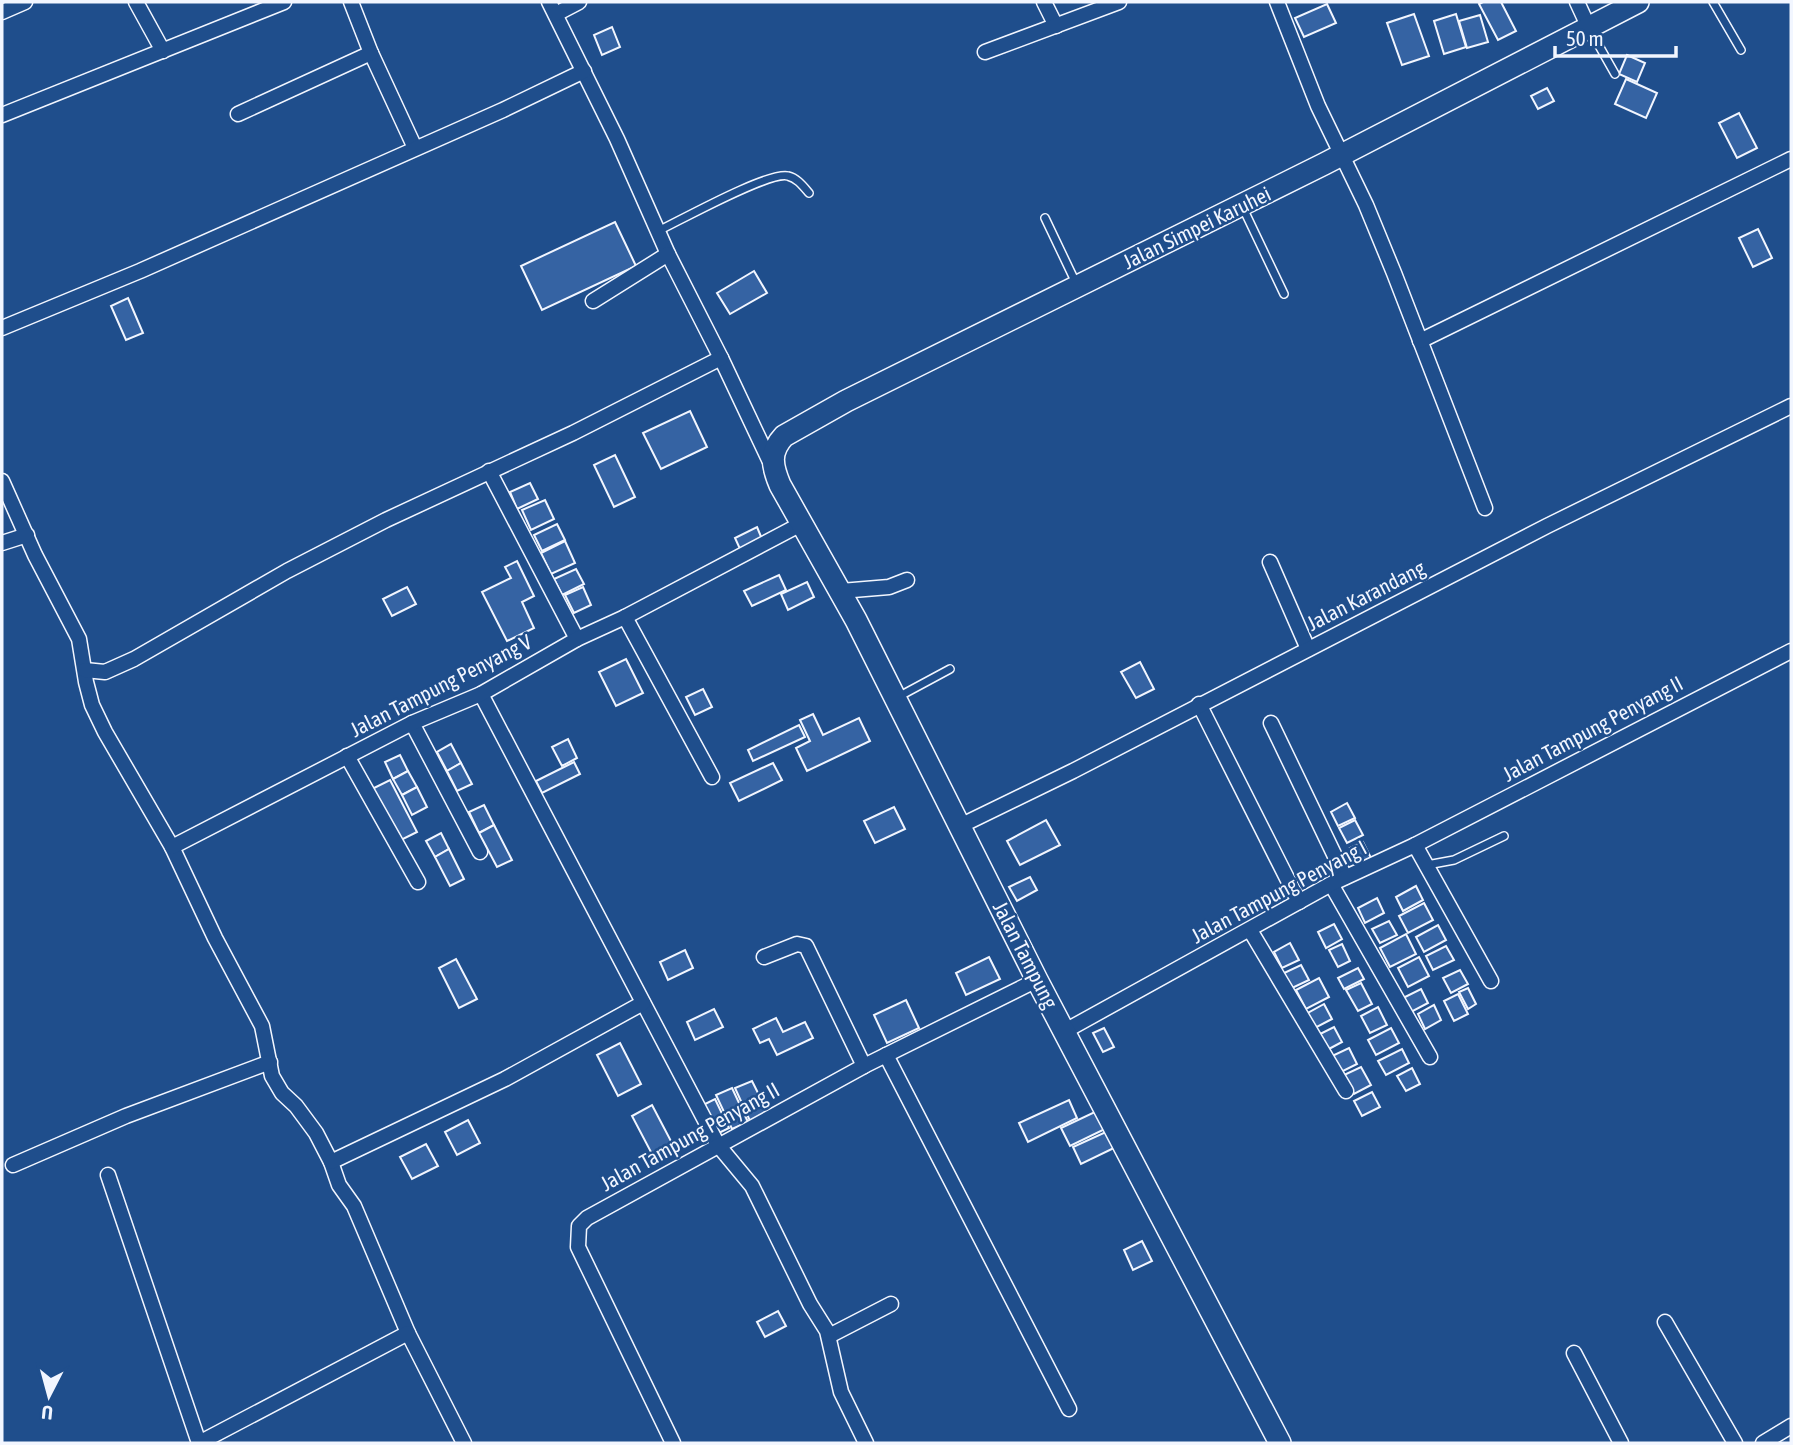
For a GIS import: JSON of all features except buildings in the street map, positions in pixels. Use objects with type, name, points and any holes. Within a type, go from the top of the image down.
[{"type":"main road","name":"Jalan Simpei Karuhei","points":[[772,466],[778,442],[797,428],[846,401],[1242,206],[1638,2]]},
{"type":"main road","name":"Jalan Tampung","points":[[772,466],[841,591],[1037,980],[1280,1443]]},
{"type":"street","points":[[2,12],[25,2]]},
{"type":"street","points":[[136,2],[163,51]]},
{"type":"street","points":[[2,115],[284,2]]},
{"type":"street","points":[[351,2],[371,53],[415,148]]},
{"type":"street","points":[[579,2],[552,8],[772,466]]},
{"type":"street","points":[[1045,2],[1056,26]]},
{"type":"street","points":[[985,52],[1119,2]]},
{"type":"street","points":[[1277,2],[1318,106],[1366,205],[1485,508]]},
{"type":"street","points":[[1577,2],[1589,28]]},
{"type":"street","points":[[238,114],[371,53]]},
{"type":"street","points":[[2,328],[140,271],[503,110],[584,71]]},
{"type":"street","points":[[1420,341],[1791,159]]},
{"type":"street","points":[[593,301],[668,254]]},
{"type":"street","points":[[85,670],[105,672],[134,659],[287,571],[489,471],[573,433],[721,358]]},
{"type":"street","name":"Jalan Karandang","points":[[960,826],[1073,771],[1547,526],[1791,406]]},
{"type":"street","points":[[489,471],[577,639]]},
{"type":"street","points":[[2,481],[79,639],[92,705],[172,847],[262,1026],[276,1084],[316,1133],[331,1162],[335,1178],[354,1206],[408,1333],[464,1443]]},
{"type":"street","name":"Jalan Tampung Penyang V","points":[[172,847],[412,723],[481,694],[577,639],[625,617],[803,523]]},
{"type":"street","points":[[2,543],[27,535]]},
{"type":"street","points":[[1270,562],[1308,649]]},
{"type":"street","points":[[841,591],[889,587],[907,580]]},
{"type":"street","points":[[625,617],[712,777]]},
{"type":"street","name":"Jalan Tampung Penyang II","points":[[1415,845],[1791,651]]},
{"type":"street","points":[[481,694],[718,1145],[752,1186],[810,1304],[829,1336],[841,1392],[866,1443]]},
{"type":"street","points":[[1199,704],[1299,902]]},
{"type":"street","points":[[412,723],[480,852]]},
{"type":"street","points":[[1271,723],[1345,877]]},
{"type":"street","points":[[347,757],[418,882]]},
{"type":"street","points":[[1415,845],[1491,981]]},
{"type":"street","name":"Jalan Tampung Penyang I","points":[[1065,1031],[1331,884],[1415,845]]},
{"type":"street","points":[[1331,884],[1430,1056]]},
{"type":"street","points":[[1250,930],[1346,1091]]},
{"type":"street","points":[[764,957],[797,944],[806,946],[864,1066]]},
{"type":"street","name":"Jalan Tampung Penyang II","points":[[673,1443],[578,1247],[579,1226],[587,1218],[864,1066],[1037,980]]},
{"type":"street","points":[[331,1162],[505,1079],[643,1003]]},
{"type":"street","points":[[886,1055],[1069,1409]]},
{"type":"street","points":[[13,1165],[126,1115],[270,1062]]},
{"type":"street","points":[[108,1175],[199,1443],[408,1333]]},
{"type":"street","points":[[829,1336],[891,1304]]},
{"type":"street","points":[[1665,1322],[1735,1443]]},
{"type":"street","points":[[1574,1353],[1621,1443]]},
{"type":"street","points":[[1763,1443],[1791,1426]]},
{"type":"lane","points":[[1713,2],[1741,50]]},
{"type":"lane","points":[[1589,28],[1615,74]]},
{"type":"lane","points":[[657,231],[768,178],[789,176],[810,192]]},
{"type":"lane","points":[[1242,206],[1284,294]]},
{"type":"lane","points":[[1045,218],[1078,286]]},
{"type":"lane","points":[[896,699],[950,669]]},
{"type":"lane","points":[[1427,865],[1454,860],[1504,836]]}]
